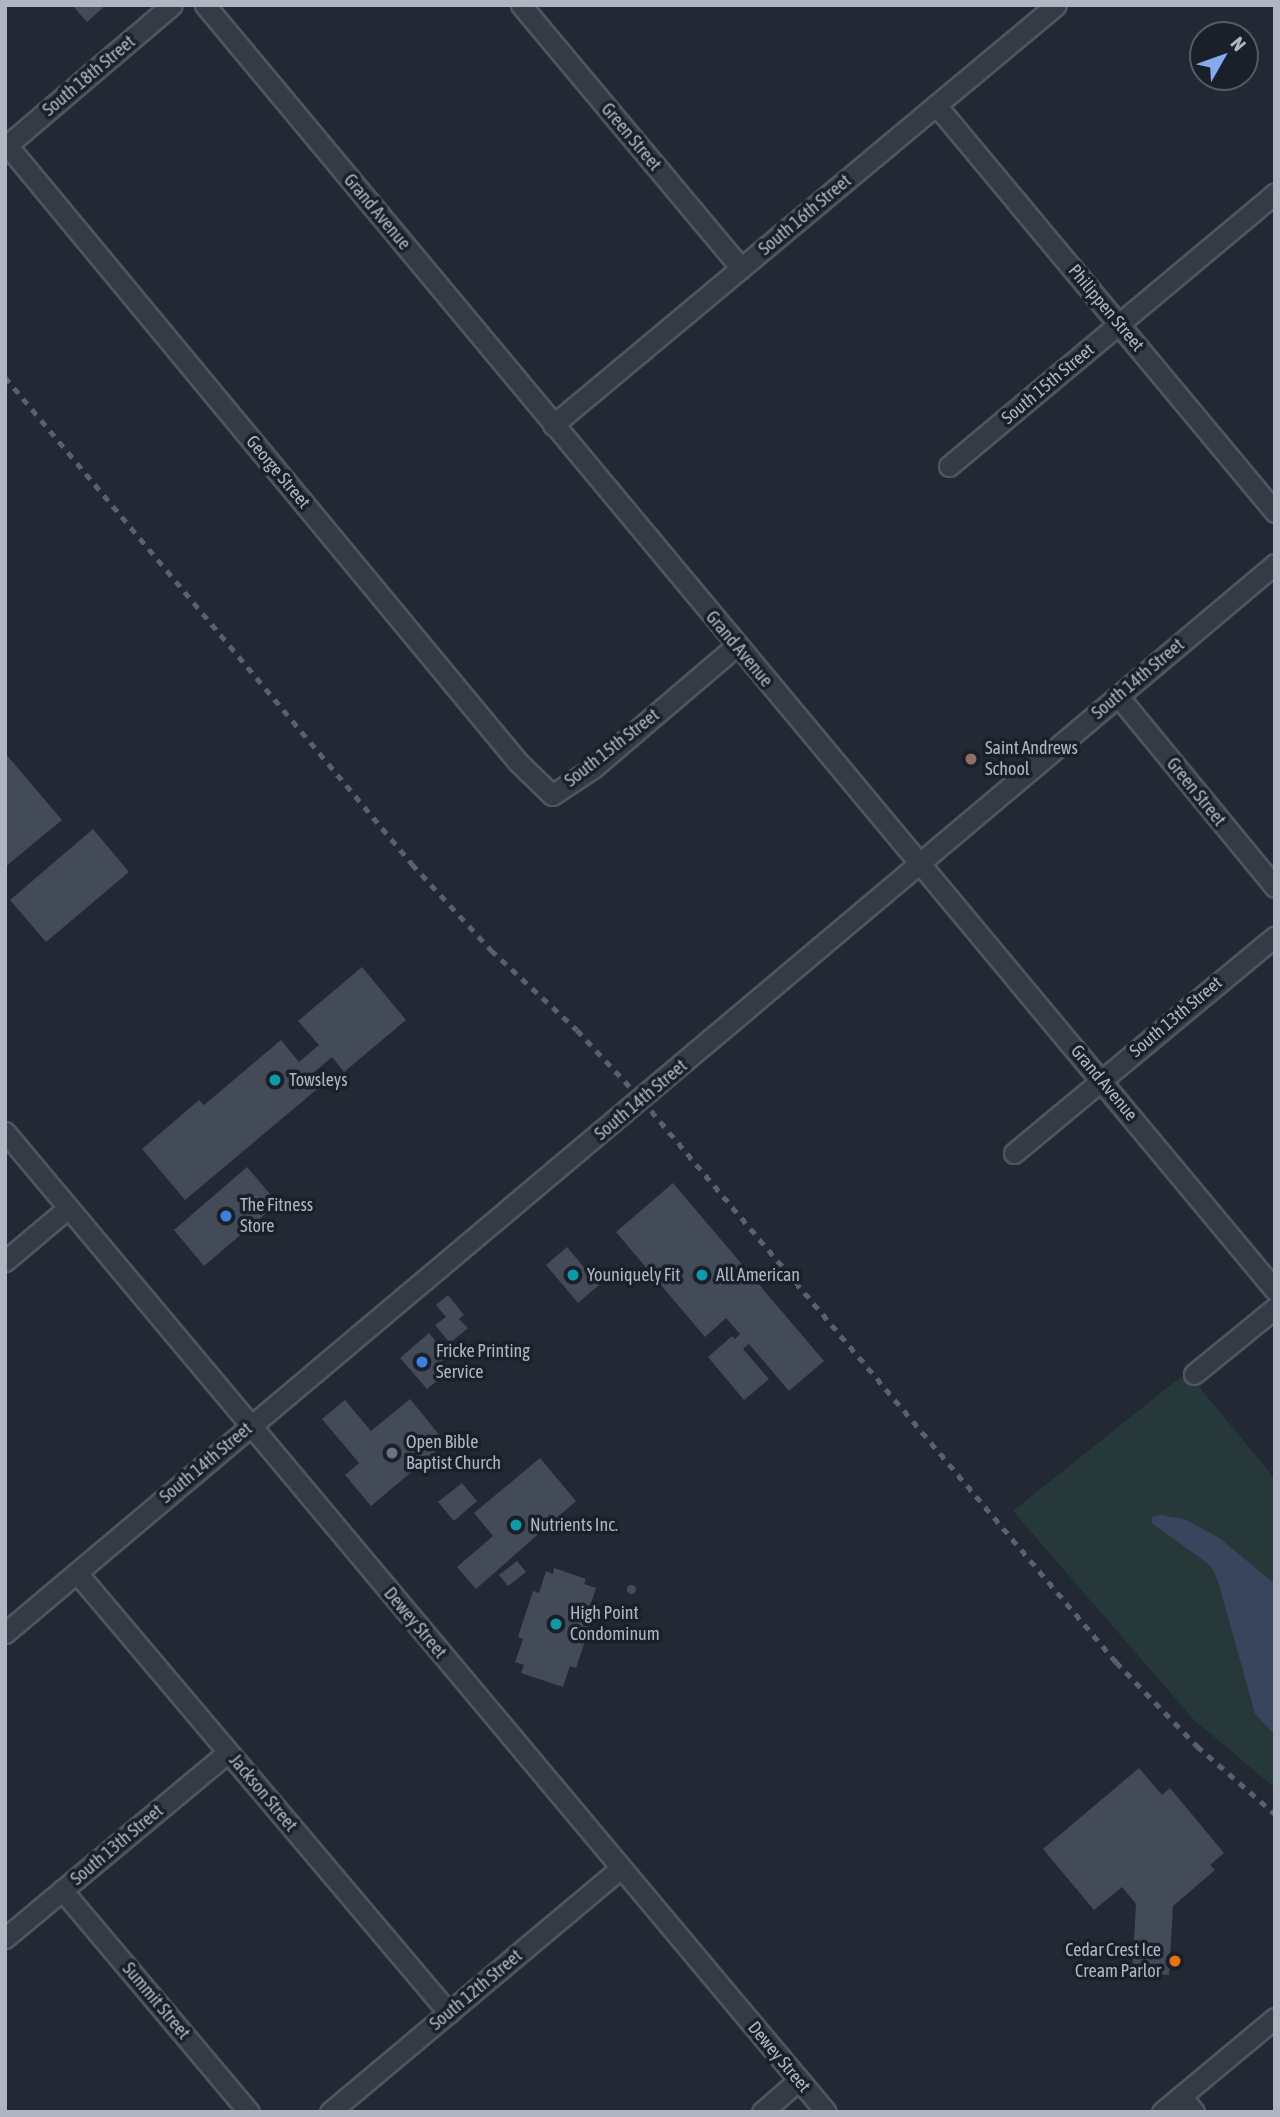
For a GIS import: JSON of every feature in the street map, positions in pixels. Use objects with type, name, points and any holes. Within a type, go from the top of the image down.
[{"type":"street","name":"South 18th Street","points":[[6,146],[172,5]]},
{"type":"street","name":"Grand Avenue","points":[[205,5],[736,646],[1275,1290]]},
{"type":"street","name":"Green Street","points":[[521,5],[741,268]]},
{"type":"street","name":"South 16th Street","points":[[554,425],[1056,5]]},
{"type":"street","name":"Philippen Street","points":[[936,105],[1275,512]]},
{"type":"street","name":"George Street","points":[[6,146],[518,762],[552,795]]},
{"type":"street","name":"South 15th Street","points":[[949,466],[1275,193]]},
{"type":"street","name":"South 14th Street","points":[[5,1633],[249,1426],[642,1100],[1275,564]]},
{"type":"street","name":"South 15th Street","points":[[552,795],[593,768],[736,646]]},
{"type":"street","name":"Green Street","points":[[1118,696],[1275,887]]},
{"type":"street","name":"South 13th Street","points":[[1014,1153],[1275,936]]},
{"type":"street","name":"Dewey Street","points":[[5,1132],[826,2112]]},
{"type":"street","points":[[5,1261],[68,1209]]},
{"type":"street","points":[[1194,1374],[1275,1308]]},
{"type":"street","name":"Jackson Street","points":[[76,1573],[449,2013]]},
{"type":"street","name":"South 13th Street","points":[[5,1938],[228,1752]]},
{"type":"street","name":"South 12th Street","points":[[330,2112],[621,1868]]},
{"type":"street","name":"Summit Street","points":[[62,1890],[249,2112]]},
{"type":"street","points":[[1162,2112],[1275,2018]]},
{"type":"street","points":[[762,2112],[799,2081]]},
{"type":"street","points":[[1181,2096],[1195,2112]]},
{"type":"shaded area","points":[[1187,1372],[1275,1479],[1275,1788],[1194,1720],[1013,1511]]},
{"type":"water","points":[[1160,1515],[1184,1519],[1218,1537],[1275,1584],[1275,1735],[1255,1714],[1218,1581],[1211,1566],[1152,1523],[1152,1517]]},
{"type":"building","points":[[72,5],[106,5],[87,22]]},
{"type":"building","points":[[5,753],[62,820],[5,867]]},
{"type":"building","points":[[93,829],[129,872],[46,942],[10,900]]},
{"type":"building","name":"Towsleys","points":[[362,967],[406,1020],[344,1072],[332,1057],[312,1074],[322,1085],[185,1200],[142,1149],[199,1100],[204,1105],[281,1040],[299,1062],[319,1045],[298,1021]]},
{"type":"building","name":"The Fitness Store","points":[[247,1167],[278,1203],[204,1266],[174,1230]]},
{"type":"building","name":"All American","points":[[673,1183],[824,1361],[789,1391],[749,1344],[743,1349],[769,1379],[744,1400],[708,1357],[732,1336],[735,1339],[740,1334],[726,1318],[705,1337],[616,1232]]},
{"type":"building","name":"Youniquely Fit","points":[[567,1247],[599,1285],[578,1303],[546,1265]]},
{"type":"building","points":[[448,1295],[464,1315],[459,1319],[468,1328],[450,1343],[435,1325],[446,1317],[436,1305]]},
{"type":"building","name":"Fricke Printing Service","points":[[429,1333],[448,1356],[434,1367],[442,1377],[427,1389],[400,1358]]},
{"type":"building","name":"Open Bible Baptist Church","points":[[410,1399],[446,1443],[371,1506],[345,1475],[359,1463],[322,1419],[345,1400],[371,1431]]},
{"type":"building","name":"Nutrients Inc.","points":[[540,1458],[576,1501],[476,1589],[457,1567],[493,1536],[474,1513]]},
{"type":"building","points":[[462,1483],[477,1501],[454,1521],[438,1502]]},
{"type":"building","points":[[517,1561],[526,1572],[508,1586],[499,1575]]},
{"type":"building","name":"High Point Condominum","points":[[554,1568],[586,1579],[584,1584],[596,1588],[589,1609],[595,1611],[576,1668],[570,1666],[563,1687],[521,1673],[524,1665],[515,1662],[523,1639],[518,1637],[533,1591],[539,1593],[546,1571],[553,1574]]},
{"type":"building","points":[[631,1584],[636,1589],[631,1594],[626,1589]]},
{"type":"building","points":[[1139,1768],[1162,1795],[1170,1788],[1224,1853],[1210,1865],[1215,1870],[1173,1906],[1169,1975],[1132,1973],[1136,1904],[1122,1887],[1094,1910],[1043,1849]]},
{"type":"railway","points":[[5,377],[412,864],[491,950],[577,1030],[642,1100],[1116,1662],[1197,1746],[1275,1814]]},
{"type":"place","name":"Saint Andrews School","points":[[971,759]]},
{"type":"place","name":"Towsleys","points":[[275,1080]]},
{"type":"place","name":"The Fitness Store","points":[[226,1216]]},
{"type":"place","name":"Youniquely Fit","points":[[573,1275]]},
{"type":"place","name":"All American","points":[[702,1275]]},
{"type":"place","name":"Fricke Printing Service","points":[[422,1362]]},
{"type":"place","name":"Open Bible Baptist Church","points":[[392,1453]]},
{"type":"place","name":"Nutrients Inc.","points":[[516,1525]]},
{"type":"place","name":"High Point Condominum","points":[[556,1624]]},
{"type":"place","name":"Cedar Crest Ice Cream Parlor","points":[[1175,1961]]}]
